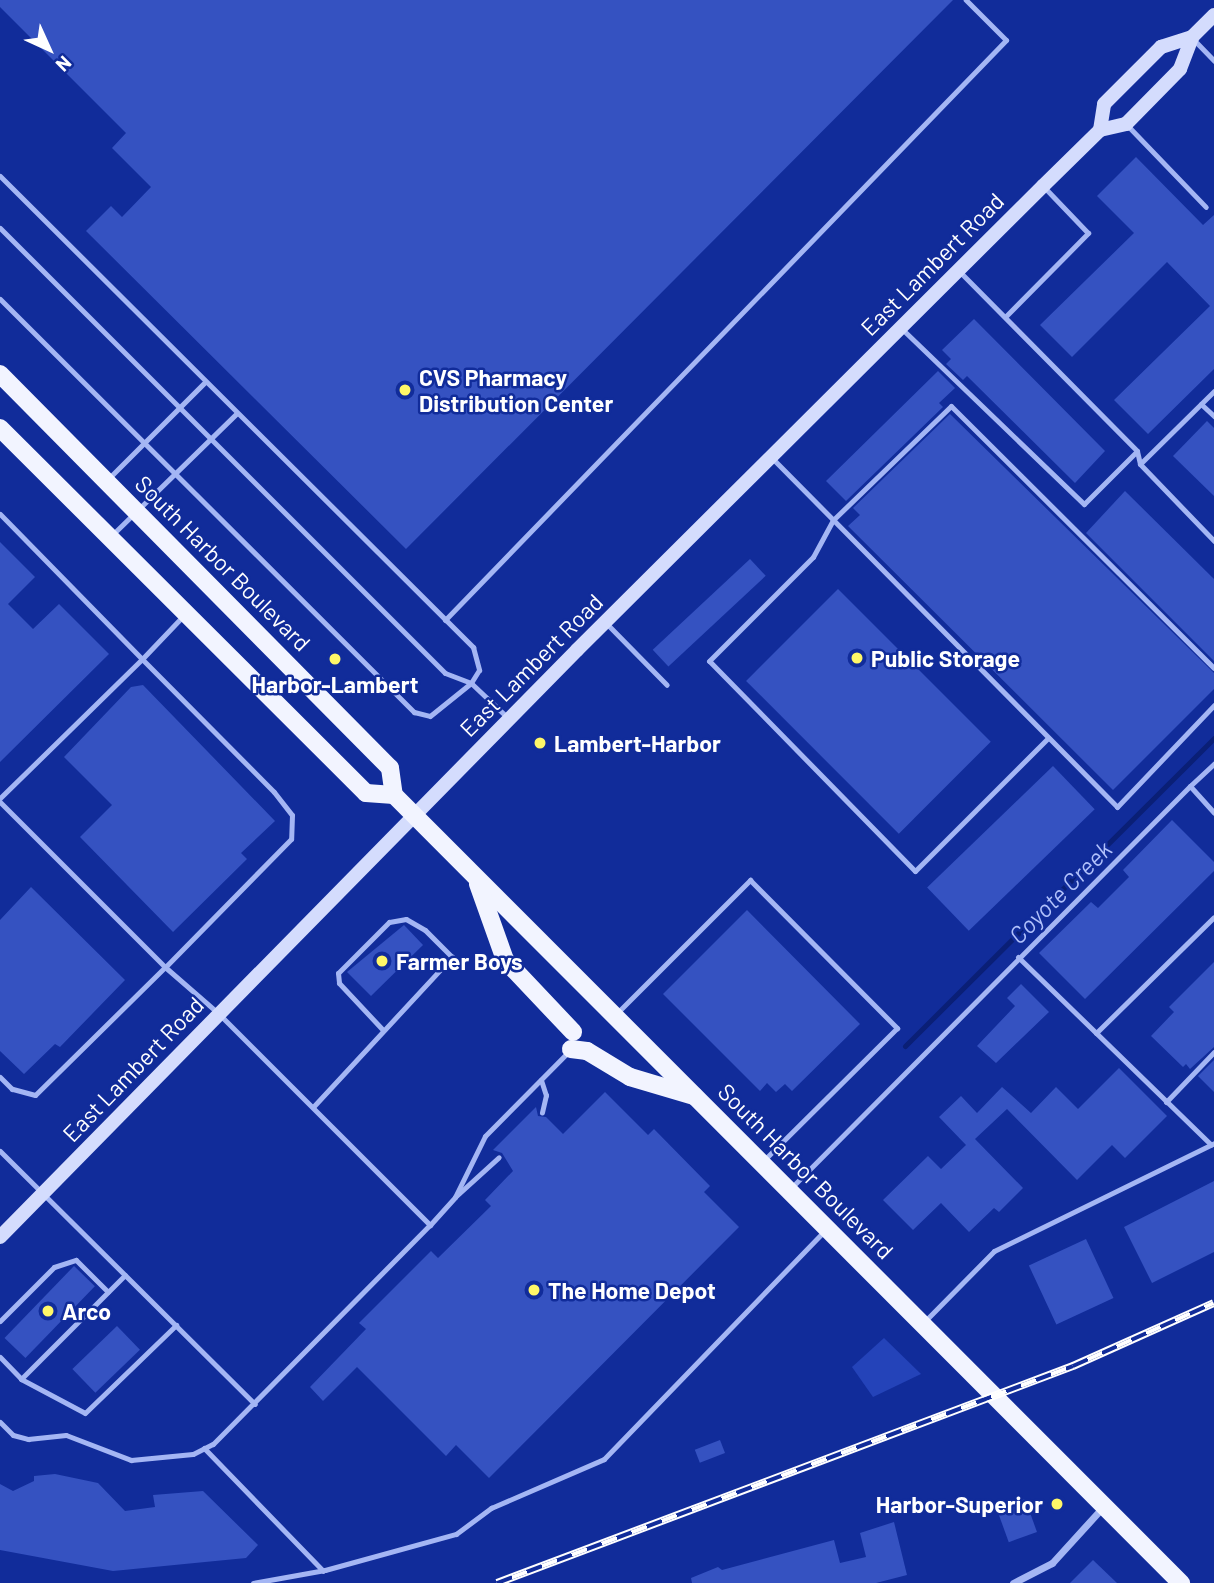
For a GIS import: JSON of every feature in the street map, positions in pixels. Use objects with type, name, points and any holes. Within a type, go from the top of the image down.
[{"type":"main road","name":"East Lambert Road","points":[[1126,124],[1180,68],[1192,37],[1214,15]]},
{"type":"main road","name":"East Lambert Road","points":[[0,1237],[508,719],[1100,130],[1104,104],[1161,47],[1192,37]]},
{"type":"main road","points":[[1100,130],[1126,124]]},
{"type":"main road","name":"South Harbor Boulevard","points":[[0,374],[390,768],[394,795],[1181,1583]]},
{"type":"main road","points":[[0,428],[188,611],[366,793],[394,795]]},
{"type":"main road","points":[[475,877],[505,960],[572,1040],[629,1077],[696,1097]]},
{"type":"street","points":[[1013,1583],[1052,1563],[1103,1507]]},
{"type":"lane","points":[[445,620],[1006,40],[965,0]]},
{"type":"lane","points":[[1192,37],[1214,61]]},
{"type":"lane","points":[[1126,124],[1206,207]]},
{"type":"lane","points":[[0,176],[236,414],[473,647],[479,670],[471,683],[430,716],[414,712],[0,299]]},
{"type":"lane","points":[[1006,316],[1088,233],[1043,186]]},
{"type":"lane","points":[[0,228],[445,673],[471,683],[508,719]]},
{"type":"lane","points":[[959,271],[1137,452],[1140,464],[1214,541]]},
{"type":"lane","points":[[901,328],[1084,504],[1137,452]]},
{"type":"lane","points":[[106,481],[205,382]]},
{"type":"lane","points":[[1140,464],[1214,391]]},
{"type":"lane","points":[[1201,404],[1214,416]]},
{"type":"lane","points":[[1048,738],[915,871],[709,661],[813,557],[833,520],[951,406],[1214,668]]},
{"type":"lane","points":[[111,535],[236,414]]},
{"type":"lane","points":[[771,457],[1117,807],[1214,705]]},
{"type":"lane","points":[[0,514],[292,815],[291,839],[35,1095],[12,1089],[0,1077]]},
{"type":"lane","points":[[188,611],[0,800],[165,967],[218,1013],[430,1225]]},
{"type":"lane","points":[[605,622],[667,685]]},
{"type":"lane","points":[[790,1189],[1018,957],[1214,764]]},
{"type":"lane","points":[[1190,786],[1214,813]]},
{"type":"lane","points":[[613,1016],[750,880],[897,1028],[762,1162]]},
{"type":"lane","points":[[1096,1033],[1214,917]]},
{"type":"lane","points":[[313,1107],[382,1029],[452,957],[425,930],[400,918],[389,922],[340,968],[339,983],[382,1029]]},
{"type":"lane","points":[[923,1322],[994,1251],[1212,1144],[1018,957]]},
{"type":"lane","points":[[455,1197],[485,1136],[541,1080],[572,1040]]},
{"type":"lane","points":[[1166,1102],[1214,1052]]},
{"type":"lane","points":[[541,1080],[546,1095],[542,1113]]},
{"type":"lane","points":[[0,1151],[256,1404]]},
{"type":"lane","points":[[0,1422],[20,1437],[66,1435],[131,1460],[159,1459],[204,1448],[256,1404],[455,1197],[499,1157]]},
{"type":"lane","points":[[253,1583],[323,1571],[456,1534],[491,1508],[604,1458],[828,1227]]},
{"type":"lane","points":[[0,1321],[54,1267],[76,1260],[108,1292]]},
{"type":"lane","points":[[21,1379],[125,1275]]},
{"type":"lane","points":[[0,1357],[21,1379],[85,1413],[176,1325]]},
{"type":"lane","points":[[204,1448],[323,1571]]},
{"type":"shaded area","points":[[884,1338],[921,1374],[873,1397],[852,1367]]},
{"type":"building","name":"CVS Pharmacy Distribution Center","points":[[0,0],[953,0],[406,549],[86,231],[111,206],[122,217],[151,187],[112,148],[126,133],[0,7]]},
{"type":"building","points":[[1136,157],[1203,225],[1214,215],[1214,369],[1148,434],[1114,400],[1210,306],[1167,262],[1072,357],[1040,325],[1134,233],[1097,196]]},
{"type":"building","points":[[974,319],[1105,451],[1075,483],[967,376],[963,380],[946,364],[951,359],[942,350]]},
{"type":"building","points":[[938,371],[955,388],[939,403],[943,407],[846,501],[826,481]]},
{"type":"building","points":[[950,414],[1214,673],[1214,689],[1113,790],[848,526],[860,515],[853,508]]},
{"type":"building","points":[[1207,421],[1214,428],[1214,496],[1173,456]]},
{"type":"building","points":[[1125,491],[1214,579],[1214,661],[1086,533]]},
{"type":"building","points":[[0,542],[35,577],[8,604],[33,629],[59,604],[109,654],[0,762]]},
{"type":"building","points":[[750,559],[766,576],[668,667],[653,650]]},
{"type":"building","points":[[838,589],[991,742],[899,834],[746,681]]},
{"type":"building","points":[[143,685],[275,821],[241,853],[247,859],[173,932],[80,837],[112,805],[64,757],[131,687]]},
{"type":"building","points":[[1053,766],[1095,809],[969,931],[927,888]]},
{"type":"building","points":[[1172,820],[1214,862],[1214,871],[1085,999],[1039,953],[1091,902],[1098,908],[1129,877],[1123,870]]},
{"type":"building","points":[[31,887],[125,980],[60,1047],[55,1044],[24,1074],[0,1051],[0,920]]},
{"type":"building","points":[[747,910],[860,1024],[792,1091],[785,1084],[776,1092],[767,1083],[760,1091],[663,994]]},
{"type":"building","name":"Farmer Boys","points":[[404,925],[423,945],[371,996],[347,972]]},
{"type":"building","points":[[1214,962],[1214,1047],[1190,1069],[1186,1064],[1183,1067],[1151,1036],[1174,1012],[1169,1007]]},
{"type":"building","points":[[1021,984],[1049,1012],[996,1063],[977,1046],[1015,1006],[1007,998]]},
{"type":"building","points":[[1214,1060],[1214,1092],[1198,1076]]},
{"type":"building","points":[[1119,1068],[1167,1116],[1125,1158],[1112,1145],[1077,1180],[1007,1109],[975,1139],[1023,1188],[999,1212],[994,1208],[969,1232],[941,1203],[913,1230],[883,1200],[928,1156],[941,1169],[966,1145],[939,1117],[961,1096],[977,1113],[1002,1087],[1031,1113],[1056,1087],[1078,1109]]},
{"type":"building","name":"The Home Depot","points":[[605,1092],[648,1135],[654,1129],[710,1186],[704,1192],[739,1227],[489,1478],[456,1445],[446,1456],[357,1367],[323,1401],[310,1387],[366,1329],[359,1323],[431,1251],[438,1258],[491,1206],[485,1200],[513,1171],[502,1153],[493,1150],[536,1107],[538,1116],[546,1117],[563,1134]]},
{"type":"building","points":[[1214,1181],[1214,1252],[1152,1283],[1124,1227]]},
{"type":"building","points":[[1086,1239],[1113,1298],[1056,1325],[1029,1266]]},
{"type":"building","name":"Arco","points":[[74,1266],[95,1286],[25,1358],[5,1338]]},
{"type":"building","points":[[117,1326],[140,1350],[95,1393],[72,1369]]},
{"type":"building","points":[[720,1440],[725,1453],[700,1463],[695,1450]]},
{"type":"building","points":[[55,1474],[98,1483],[125,1511],[155,1507],[153,1495],[203,1491],[258,1545],[246,1558],[113,1571],[0,1550],[0,1484],[13,1491],[34,1481],[34,1476]]},
{"type":"building","points":[[1025,1499],[1037,1532],[1009,1542],[997,1509]]},
{"type":"building","points":[[894,1522],[907,1575],[876,1583],[692,1583],[691,1578],[718,1567],[722,1570],[834,1540],[840,1563],[866,1557],[860,1533]]},
{"type":"building","points":[[1093,1560],[1117,1583],[1070,1583]]},
{"type":"waterway","name":"Coyote Creek","points":[[905,1046],[1214,738]]},
{"type":"railway","points":[[497,1583],[1073,1366],[1214,1303]]},
{"type":"place","name":"CVS Pharmacy Distribution Center","points":[[405,390]]},
{"type":"place","name":"Public Storage","points":[[857,658]]},
{"type":"place","name":"Harbor-Lambert","points":[[335,659]]},
{"type":"place","name":"Lambert-Harbor","points":[[540,743]]},
{"type":"place","name":"Farmer Boys","points":[[382,961]]},
{"type":"place","name":"The Home Depot","points":[[534,1290]]},
{"type":"place","name":"Arco","points":[[48,1311]]},
{"type":"place","name":"Harbor-Superior","points":[[1057,1504]]}]
